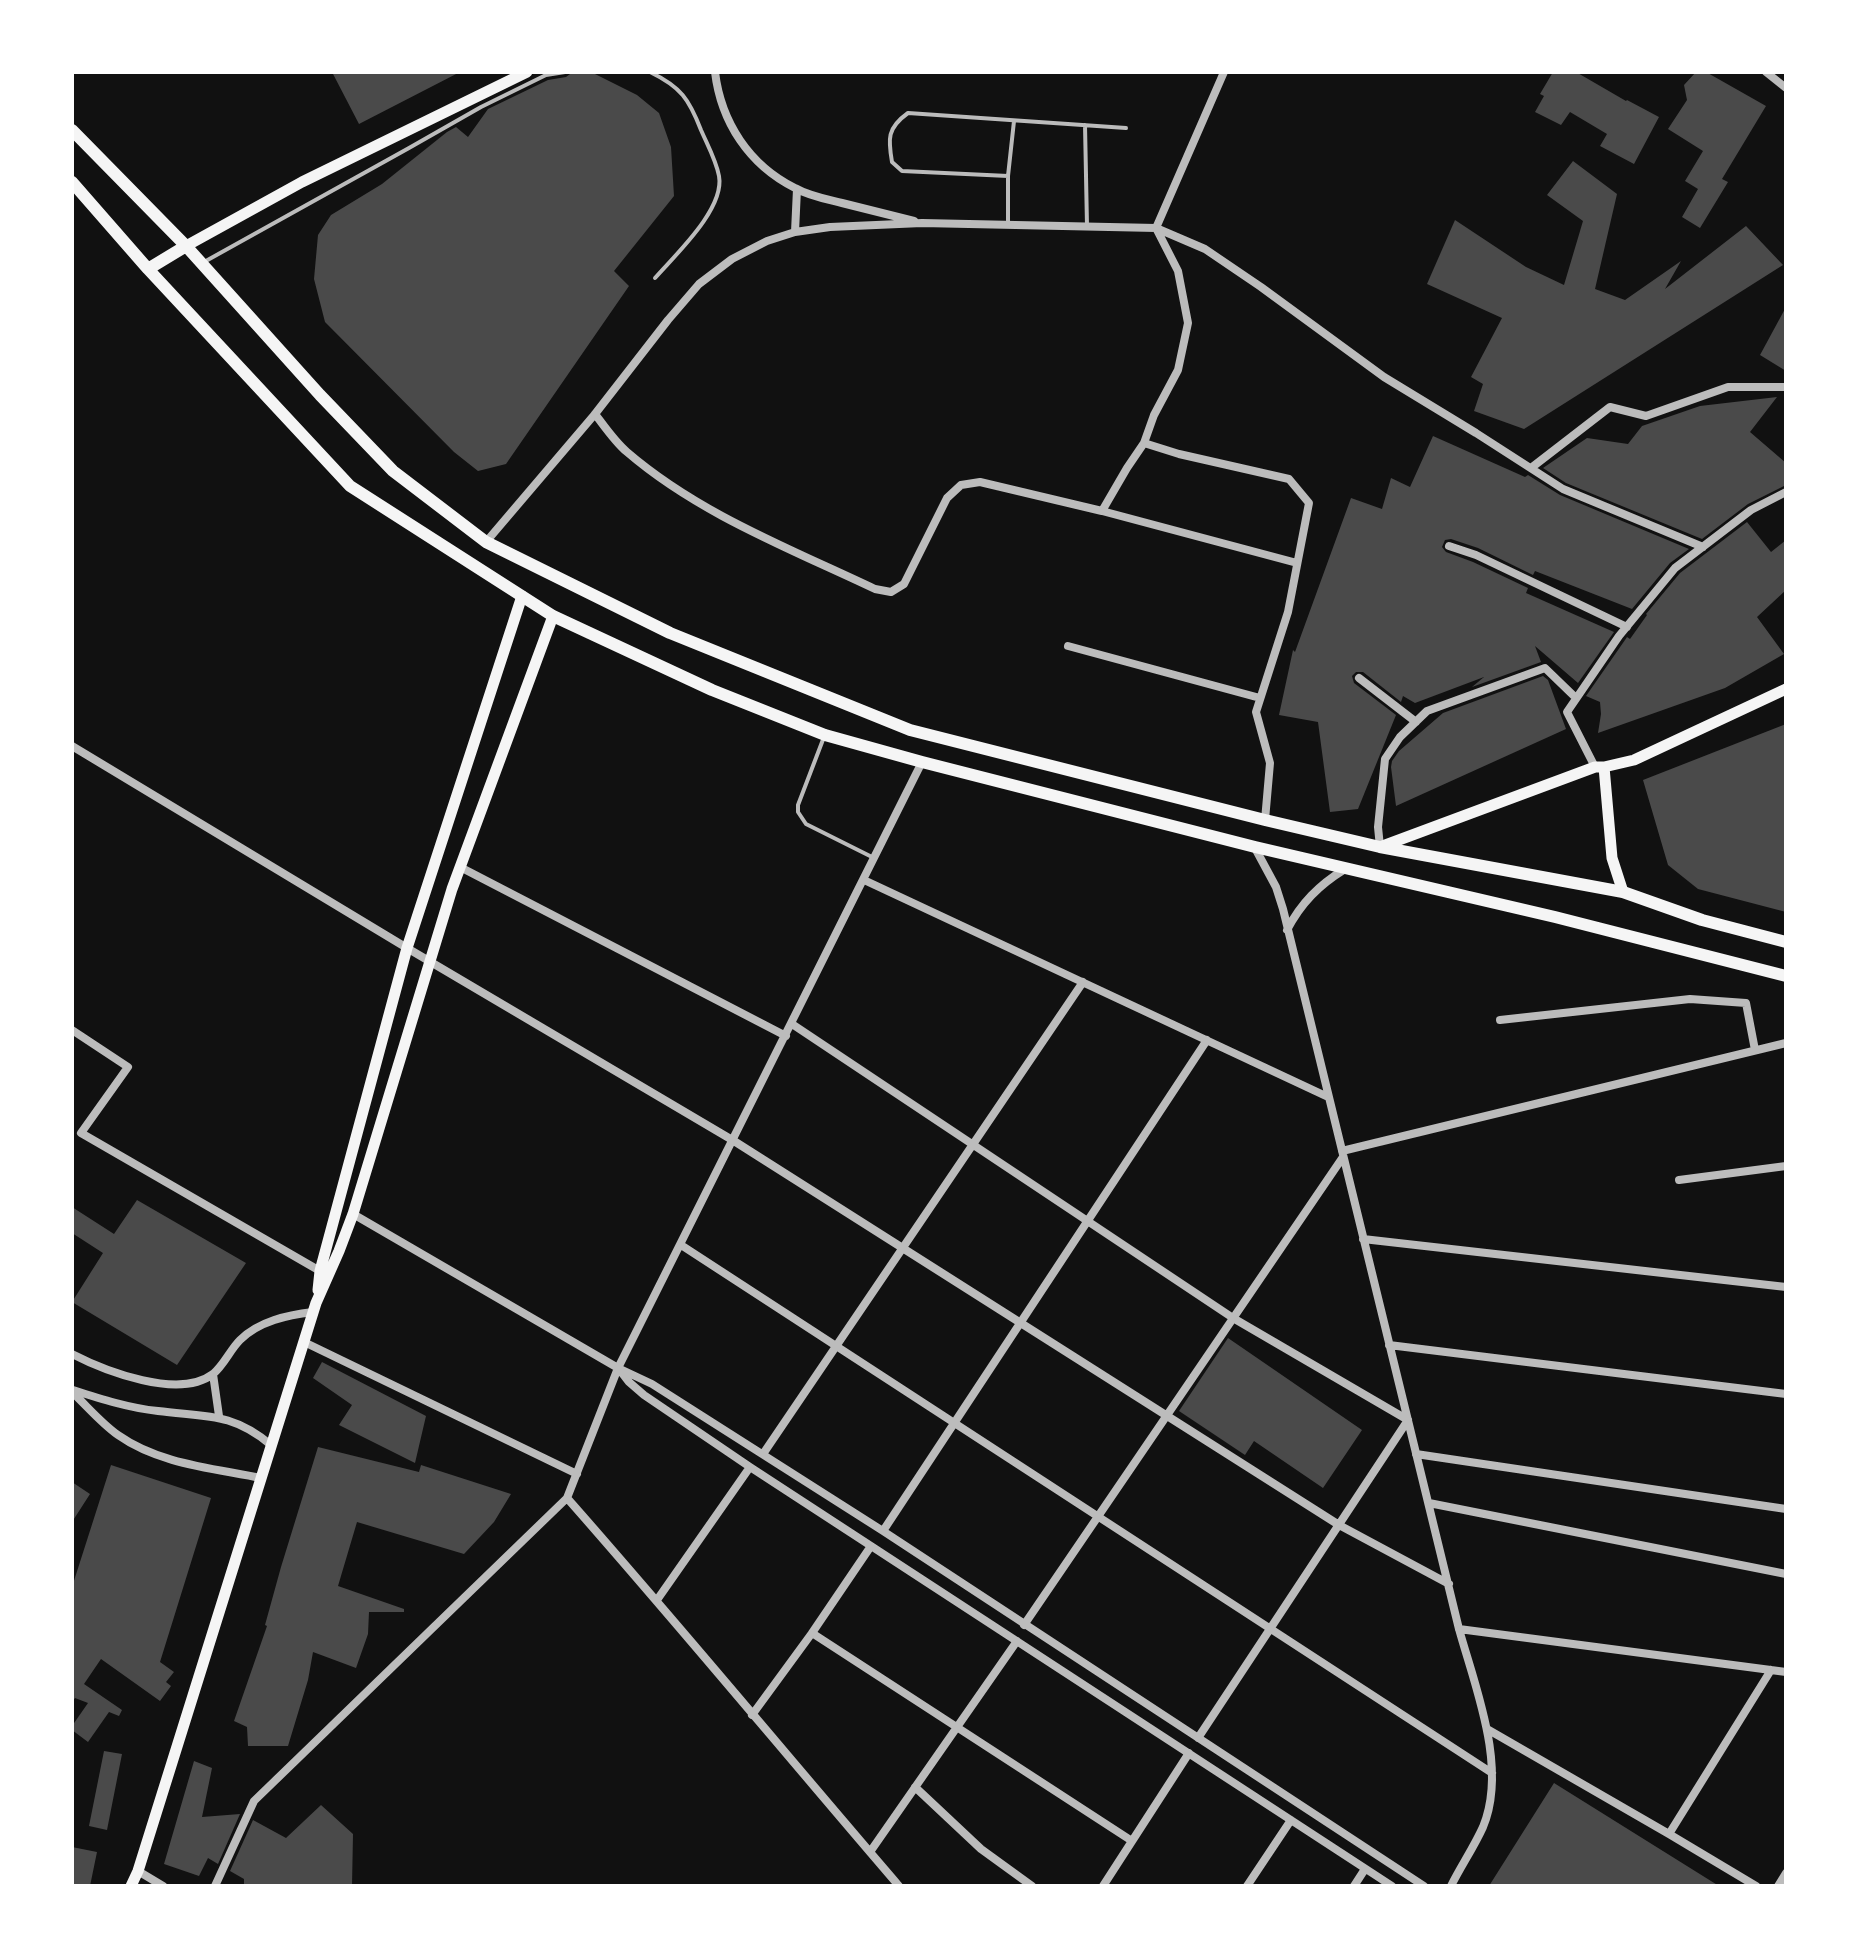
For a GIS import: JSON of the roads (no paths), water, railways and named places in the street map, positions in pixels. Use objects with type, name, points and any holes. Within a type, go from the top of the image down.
[{"type":"main road","points":[[148,269],[302,182],[527,72]]},
{"type":"main road","points":[[72,130],[186,246],[393,471],[486,542],[670,633],[910,730],[1380,847],[1623,892],[1702,920],[1786,942]]},
{"type":"main road","points":[[72,182],[148,269],[350,486],[553,616],[712,690],[825,735],[922,762],[1255,847],[1555,917],[1786,976]]},
{"type":"main road","points":[[315,1307],[320,1271],[407,948],[522,596]]},
{"type":"main road","points":[[131,1886],[315,1307],[353,1214],[460,867],[553,616]]},
{"type":"main road","points":[[1380,847],[1599,767],[1634,760],[1786,689]]},
{"type":"main road","points":[[1599,767],[1612,858],[1623,892]]},
{"type":"street","points":[[715,72],[729,125],[766,168],[797,189],[922,223]]},
{"type":"street","points":[[1156,228],[1224,72]]},
{"type":"street","points":[[1766,72],[1786,88]]},
{"type":"street","points":[[795,232],[797,189]]},
{"type":"street","points":[[486,542],[595,414],[699,284],[732,259],[767,241],[795,232],[830,227],[922,223],[1156,228],[1205,249],[1384,377],[1563,489],[1703,547]]},
{"type":"street","points":[[1102,511],[1144,443],[1154,415],[1178,370],[1188,323],[1178,271],[1156,228]]},
{"type":"street","points":[[1531,468],[1610,407],[1646,416],[1728,387],[1786,387]]},
{"type":"street","points":[[595,414],[625,451],[718,514],[875,589],[891,592],[904,584],[947,498],[961,485],[980,482],[1297,563]]},
{"type":"street","points":[[1144,443],[1289,479],[1309,503],[1288,612],[1256,712],[1270,763],[1265,820]]},
{"type":"street","points":[[1599,767],[1567,712],[1576,698],[1627,627],[1675,568],[1751,510],[1786,492]]},
{"type":"street","points":[[1449,546],[1476,555],[1627,627]]},
{"type":"street","points":[[1068,646],[1260,698]]},
{"type":"street","points":[[1380,847],[1378,827],[1385,759],[1400,737],[1427,711],[1545,668],[1576,698]]},
{"type":"street","points":[[1359,678],[1416,722]]},
{"type":"street","points":[[72,746],[734,1141],[1339,1525],[1449,1584]]},
{"type":"street","points":[[215,1886],[254,1801],[567,1498],[618,1368],[922,762]]},
{"type":"street","points":[[1255,847],[1276,887],[1283,909],[1459,1629],[1487,1729],[1492,1773],[1490,1801],[1483,1826],[1451,1886]]},
{"type":"street","points":[[460,867],[786,1036]]},
{"type":"street","points":[[1287,931],[1311,895],[1345,869]]},
{"type":"street","points":[[864,880],[1328,1097]]},
{"type":"street","points":[[763,1454],[1083,982]]},
{"type":"street","points":[[1500,1020],[1690,999],[1746,1003],[1755,1050]]},
{"type":"street","points":[[792,1024],[1233,1318],[1408,1420]]},
{"type":"street","points":[[72,1030],[128,1067],[81,1133],[320,1271]]},
{"type":"street","points":[[883,1531],[1207,1040]]},
{"type":"street","points":[[1024,1625],[1342,1154],[1786,1043]]},
{"type":"street","points":[[1679,1180],[1786,1166]]},
{"type":"street","points":[[353,1214],[618,1368],[652,1384],[883,1531],[1424,1886]]},
{"type":"street","points":[[1363,1239],[1786,1287]]},
{"type":"street","points":[[681,1245],[1492,1773]]},
{"type":"street","points":[[72,1354],[139,1380],[167,1384],[193,1383],[213,1374],[240,1339],[256,1328],[315,1307]]},
{"type":"street","points":[[304,1342],[577,1474]]},
{"type":"street","points":[[1389,1345],[1786,1394]]},
{"type":"street","points":[[618,1368],[644,1395],[750,1467],[1392,1886]]},
{"type":"street","points":[[213,1374],[219,1416]]},
{"type":"street","points":[[72,1390],[128,1406],[219,1416],[247,1428],[271,1445]]},
{"type":"street","points":[[72,1390],[114,1432],[154,1455],[261,1478]]},
{"type":"street","points":[[1198,1738],[1408,1420]]},
{"type":"street","points":[[1416,1454],[1786,1509]]},
{"type":"street","points":[[657,1600],[750,1467]]},
{"type":"street","points":[[567,1498],[899,1886]]},
{"type":"street","points":[[1429,1503],[1786,1574]]},
{"type":"street","points":[[752,1715],[871,1546]]},
{"type":"street","points":[[1459,1629],[1786,1672]]},
{"type":"street","points":[[812,1633],[1132,1841]]},
{"type":"street","points":[[870,1852],[1017,1641]]},
{"type":"street","points":[[1669,1834],[1771,1670]]},
{"type":"street","points":[[1487,1729],[1756,1886]]},
{"type":"street","points":[[1103,1886],[1189,1753]]},
{"type":"street","points":[[915,1787],[981,1849],[1032,1886]]},
{"type":"street","points":[[1247,1886],[1291,1820]]},
{"type":"street","points":[[1354,1886],[1365,1869]]},
{"type":"street","points":[[138,1871],[163,1886]]},
{"type":"street","points":[[1778,1886],[1786,1873]]},
{"type":"lane","points":[[202,263],[481,107],[546,75],[565,72]]},
{"type":"lane","points":[[650,72],[678,88],[691,104],[719,178],[707,215],[655,278]]},
{"type":"lane","points":[[1008,176],[902,171],[892,162],[889,142],[896,121],[908,113],[1126,128]]},
{"type":"lane","points":[[1008,225],[1008,176],[1014,121]]},
{"type":"lane","points":[[1085,125],[1087,226]]},
{"type":"lane","points":[[825,735],[798,812],[812,828],[875,859]]}]
